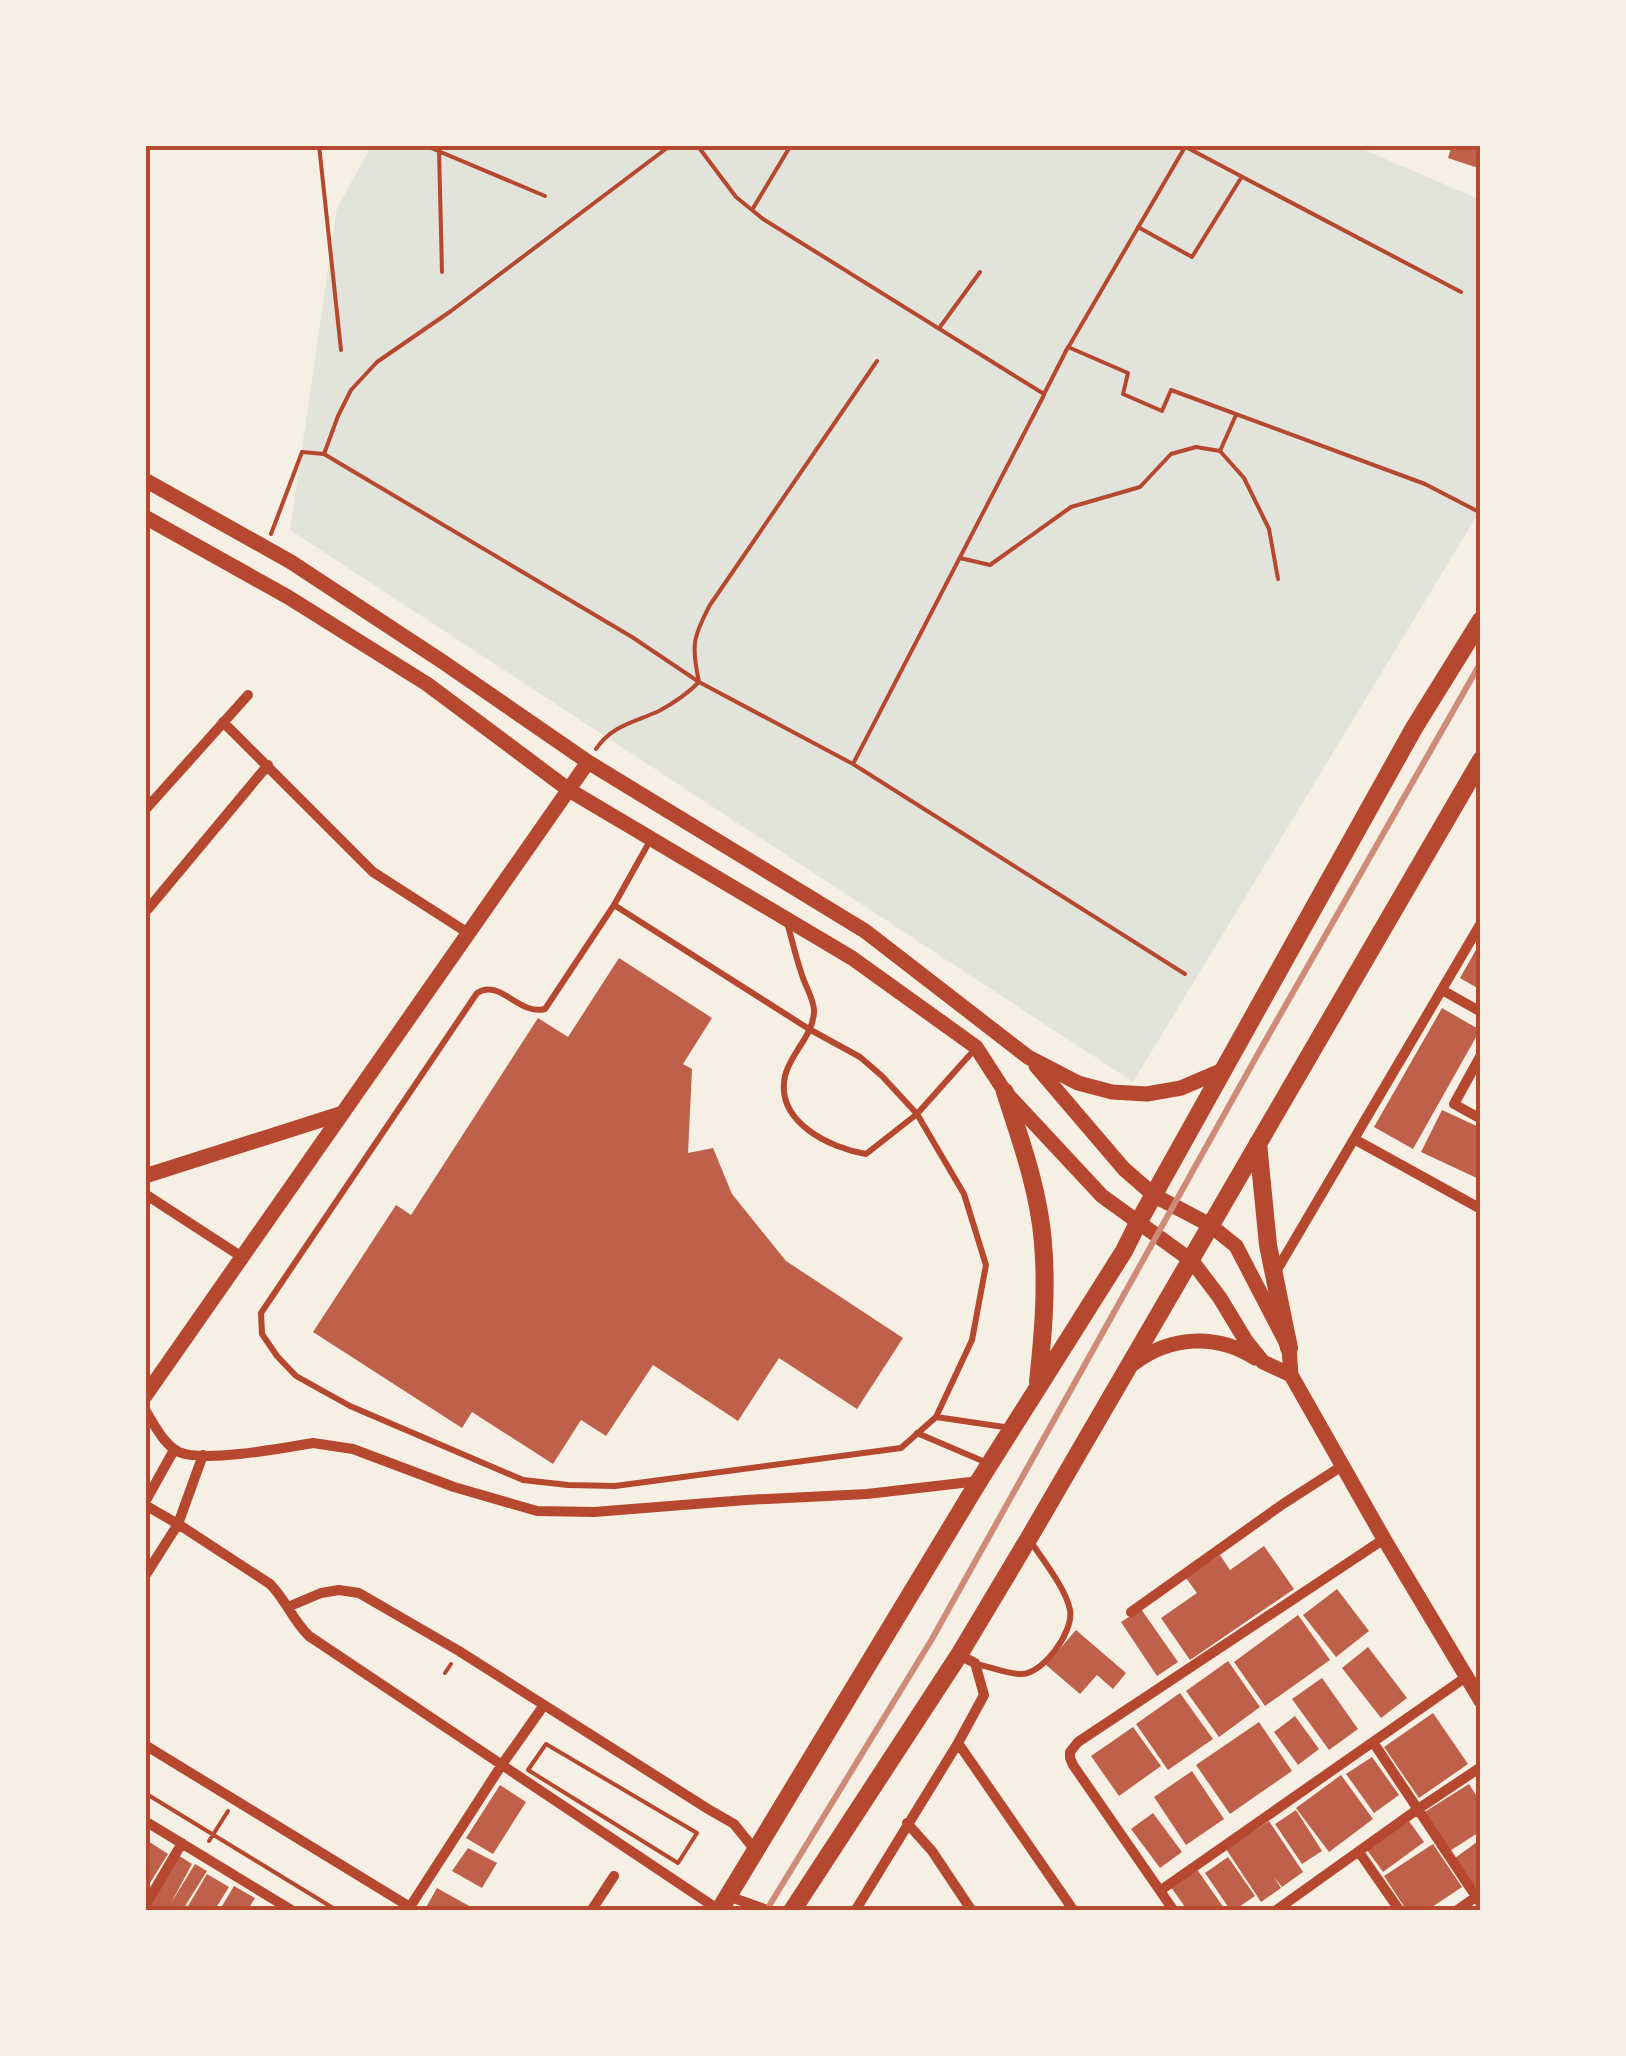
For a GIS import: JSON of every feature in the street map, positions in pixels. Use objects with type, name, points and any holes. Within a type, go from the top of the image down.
[{"type":"main road","points":[[722,1905],[978,1481],[1124,1251],[1414,728],[1481,620]]},
{"type":"main road","points":[[792,1911],[967,1659],[1029,1538],[1481,760]]},
{"type":"main road","points":[[1005,1092],[1031,1172],[1043,1240],[1046,1308],[1038,1387]]},
{"type":"main road","points":[[1258,1142],[1262,1198],[1289,1348]]},
{"type":"street","points":[[145,480],[292,562],[588,762],[865,932],[1028,1057],[1078,1083],[1112,1092],[1147,1094],[1181,1088],[1223,1070]]},
{"type":"street","points":[[145,517],[288,597],[427,684],[569,790],[852,958],[976,1047],[1005,1092],[1102,1196],[1192,1261],[1263,1362]]},
{"type":"street","points":[[145,810],[248,695]]},
{"type":"street","points":[[223,722],[373,872],[468,934]]},
{"type":"street","points":[[145,1396],[588,762]]},
{"type":"street","points":[[148,909],[268,765]]},
{"type":"street","points":[[1274,1276],[1481,923]]},
{"type":"street","points":[[1442,990],[1481,1012]]},
{"type":"street","points":[[1481,1056],[1454,1104],[1481,1119]]},
{"type":"street","points":[[1028,1057],[1124,1169],[1154,1196],[1210,1225],[1236,1246],[1289,1348],[1291,1375],[1481,1701]]},
{"type":"street","points":[[145,1176],[343,1113]]},
{"type":"street","points":[[1354,1139],[1481,1209]]},
{"type":"street","points":[[145,1194],[242,1257]]},
{"type":"street","points":[[1126,1369],[1169,1344],[1194,1340],[1242,1349],[1291,1375]]},
{"type":"street","points":[[145,1410],[174,1450],[184,1454],[222,1455],[313,1443],[353,1448],[454,1487],[537,1511],[867,1494],[978,1481]]},
{"type":"street","points":[[174,1450],[145,1504],[270,1584],[309,1636],[502,1766],[722,1905],[770,1911]]},
{"type":"street","points":[[145,1576],[178,1524],[203,1455]]},
{"type":"street","points":[[1130,1612],[1342,1466]]},
{"type":"street","points":[[1174,1911],[1073,1765],[1073,1747],[1384,1540]]},
{"type":"street","points":[[288,1607],[320,1593],[358,1593],[459,1651],[734,1824],[756,1850]]},
{"type":"street","points":[[854,1911],[984,1694],[967,1659]]},
{"type":"street","points":[[1161,1890],[1466,1677]]},
{"type":"street","points":[[145,1746],[409,1909],[544,1705]]},
{"type":"street","points":[[1373,1742],[1479,1898],[1456,1911]]},
{"type":"street","points":[[958,1743],[1074,1911]]},
{"type":"street","points":[[1275,1911],[1481,1767]]},
{"type":"street","points":[[145,1821],[292,1911]]},
{"type":"street","points":[[908,1823],[972,1911]]},
{"type":"street","points":[[145,1906],[182,1843]]},
{"type":"street","points":[[1359,1852],[1400,1911]]},
{"type":"street","points":[[591,1911],[614,1876]]},
{"type":"lane","points":[[614,904],[860,1058],[882,1076],[917,1114],[964,1194],[986,1265],[972,1340],[936,1417],[901,1448],[615,1486],[523,1480],[350,1406],[315,1387],[296,1376],[276,1356],[262,1334],[261,1313],[477,994],[491,988],[529,1010],[545,1009],[614,904],[651,838]]},
{"type":"lane","points":[[787,921],[815,1010],[785,1076],[788,1108],[797,1120],[829,1143],[866,1154],[917,1114],[976,1047]]},
{"type":"lane","points":[[936,1417],[1012,1428]]},
{"type":"lane","points":[[917,1434],[990,1464]]},
{"type":"lane","points":[[967,1659],[1023,1674],[1041,1666],[1070,1626],[1070,1608],[1029,1538]]},
{"type":"path","points":[[320,145],[342,350]]},
{"type":"path","points":[[424,145],[545,196]]},
{"type":"path","points":[[324,454],[351,390],[377,362],[671,145]]},
{"type":"path","points":[[697,145],[736,196],[752,210],[1044,394]]},
{"type":"path","points":[[752,210],[790,145]]},
{"type":"path","points":[[854,764],[1068,347],[1183,146],[1461,292]]},
{"type":"path","points":[[440,150],[442,272]]},
{"type":"path","points":[[1138,227],[1192,258],[1241,177]]},
{"type":"path","points":[[940,327],[980,272]]},
{"type":"path","points":[[1068,347],[1128,373],[1123,394],[1162,411],[1171,390],[1426,484],[1481,513]]},
{"type":"path","points":[[699,682],[693,656],[696,632],[710,605],[877,361]]},
{"type":"path","points":[[1220,451],[1236,415]]},
{"type":"path","points":[[960,558],[990,565],[1071,507],[1140,487],[1170,454],[1196,447],[1220,451],[1244,478],[1269,529],[1278,579]]},
{"type":"path","points":[[266,548],[302,452],[324,454],[616,627],[699,682],[854,764],[1185,974]]},
{"type":"path","points":[[588,762],[614,730],[675,702],[699,682]]},
{"type":"path","points":[[546,1744],[591,1772],[697,1834],[678,1863],[528,1770],[546,1744]]},
{"type":"path","points":[[145,1794],[338,1911]]},
{"type":"path","points":[[214,1834],[228,1812]]},
{"type":"shaded area","points":[[372,145],[1353,145],[1481,200],[1481,509],[1133,1082],[290,530],[337,208]]},
{"type":"building","points":[[1452,145],[1481,145],[1481,169],[1448,158]]},
{"type":"building","points":[[1481,941],[1481,990],[1460,978]]},
{"type":"building","points":[[619,958],[712,1018],[683,1064],[692,1069],[688,1153],[713,1148],[732,1194],[786,1261],[903,1338],[857,1409],[779,1358],[738,1421],[653,1365],[606,1436],[581,1420],[553,1464],[472,1412],[462,1428],[313,1332],[396,1205],[411,1215],[538,1018],[568,1037]]},
{"type":"building","points":[[1442,1008],[1480,1030],[1413,1149],[1374,1127]]},
{"type":"building","points":[[1442,1110],[1481,1128],[1481,1180],[1421,1152]]},
{"type":"building","points":[[1264,1546],[1294,1589],[1190,1660],[1161,1618],[1197,1593],[1186,1578],[1220,1555],[1230,1570]]},
{"type":"building","points":[[1337,1589],[1369,1631],[1336,1657],[1303,1615]]},
{"type":"building","points":[[1141,1609],[1178,1662],[1157,1676],[1121,1622]]},
{"type":"building","points":[[1298,1615],[1330,1660],[1265,1706],[1234,1662]]},
{"type":"building","points":[[1076,1630],[1126,1673],[1113,1689],[1097,1675],[1080,1694],[1046,1665]]},
{"type":"building","points":[[1368,1647],[1407,1698],[1381,1718],[1342,1668]]},
{"type":"building","points":[[1228,1661],[1260,1707],[1219,1737],[1186,1691]]},
{"type":"building","points":[[1322,1678],[1358,1729],[1329,1750],[1292,1699]]},
{"type":"building","points":[[1180,1693],[1213,1739],[1168,1770],[1136,1724]]},
{"type":"building","points":[[1433,1713],[1468,1764],[1419,1798],[1384,1747]]},
{"type":"building","points":[[1295,1716],[1319,1749],[1298,1765],[1274,1732]]},
{"type":"building","points":[[1259,1722],[1292,1771],[1230,1814],[1196,1765]]},
{"type":"building","points":[[1133,1727],[1161,1766],[1119,1796],[1091,1756]]},
{"type":"building","points":[[1372,1757],[1399,1795],[1374,1813],[1346,1774]]},
{"type":"building","points":[[1192,1771],[1224,1819],[1186,1845],[1154,1797]]},
{"type":"building","points":[[1341,1775],[1373,1819],[1329,1852],[1296,1808]]},
{"type":"building","points":[[1469,1784],[1481,1803],[1481,1831],[1448,1852],[1423,1813]]},
{"type":"building","points":[[500,1785],[526,1802],[493,1854],[466,1838]]},
{"type":"building","points":[[1296,1810],[1322,1851],[1302,1864],[1275,1824]]},
{"type":"building","points":[[1153,1813],[1182,1852],[1160,1868],[1131,1829]]},
{"type":"building","points":[[1269,1821],[1303,1872],[1282,1887],[1274,1877],[1281,1888],[1261,1902],[1226,1849]]},
{"type":"building","points":[[1409,1821],[1424,1842],[1383,1872],[1367,1850]]},
{"type":"building","points":[[145,1839],[168,1854],[145,1891]]},
{"type":"building","points":[[1481,1839],[1481,1882],[1475,1887],[1455,1858]]},
{"type":"building","points":[[1433,1844],[1462,1887],[1426,1911],[1407,1911],[1384,1876]]},
{"type":"building","points":[[468,1848],[497,1863],[482,1888],[452,1871]]},
{"type":"building","points":[[178,1855],[192,1864],[171,1903],[195,1864],[207,1871],[182,1911],[147,1909]]},
{"type":"building","points":[[1228,1857],[1255,1896],[1233,1911],[1205,1873]]},
{"type":"building","points":[[1196,1868],[1226,1911],[1188,1911],[1170,1886]]},
{"type":"building","points":[[207,1874],[229,1887],[214,1911],[185,1911]]},
{"type":"building","points":[[234,1886],[255,1898],[247,1911],[219,1911]]},
{"type":"building","points":[[437,1888],[478,1911],[424,1911]]},
{"type":"railway","points":[[766,1911],[932,1639],[1481,662]]}]
